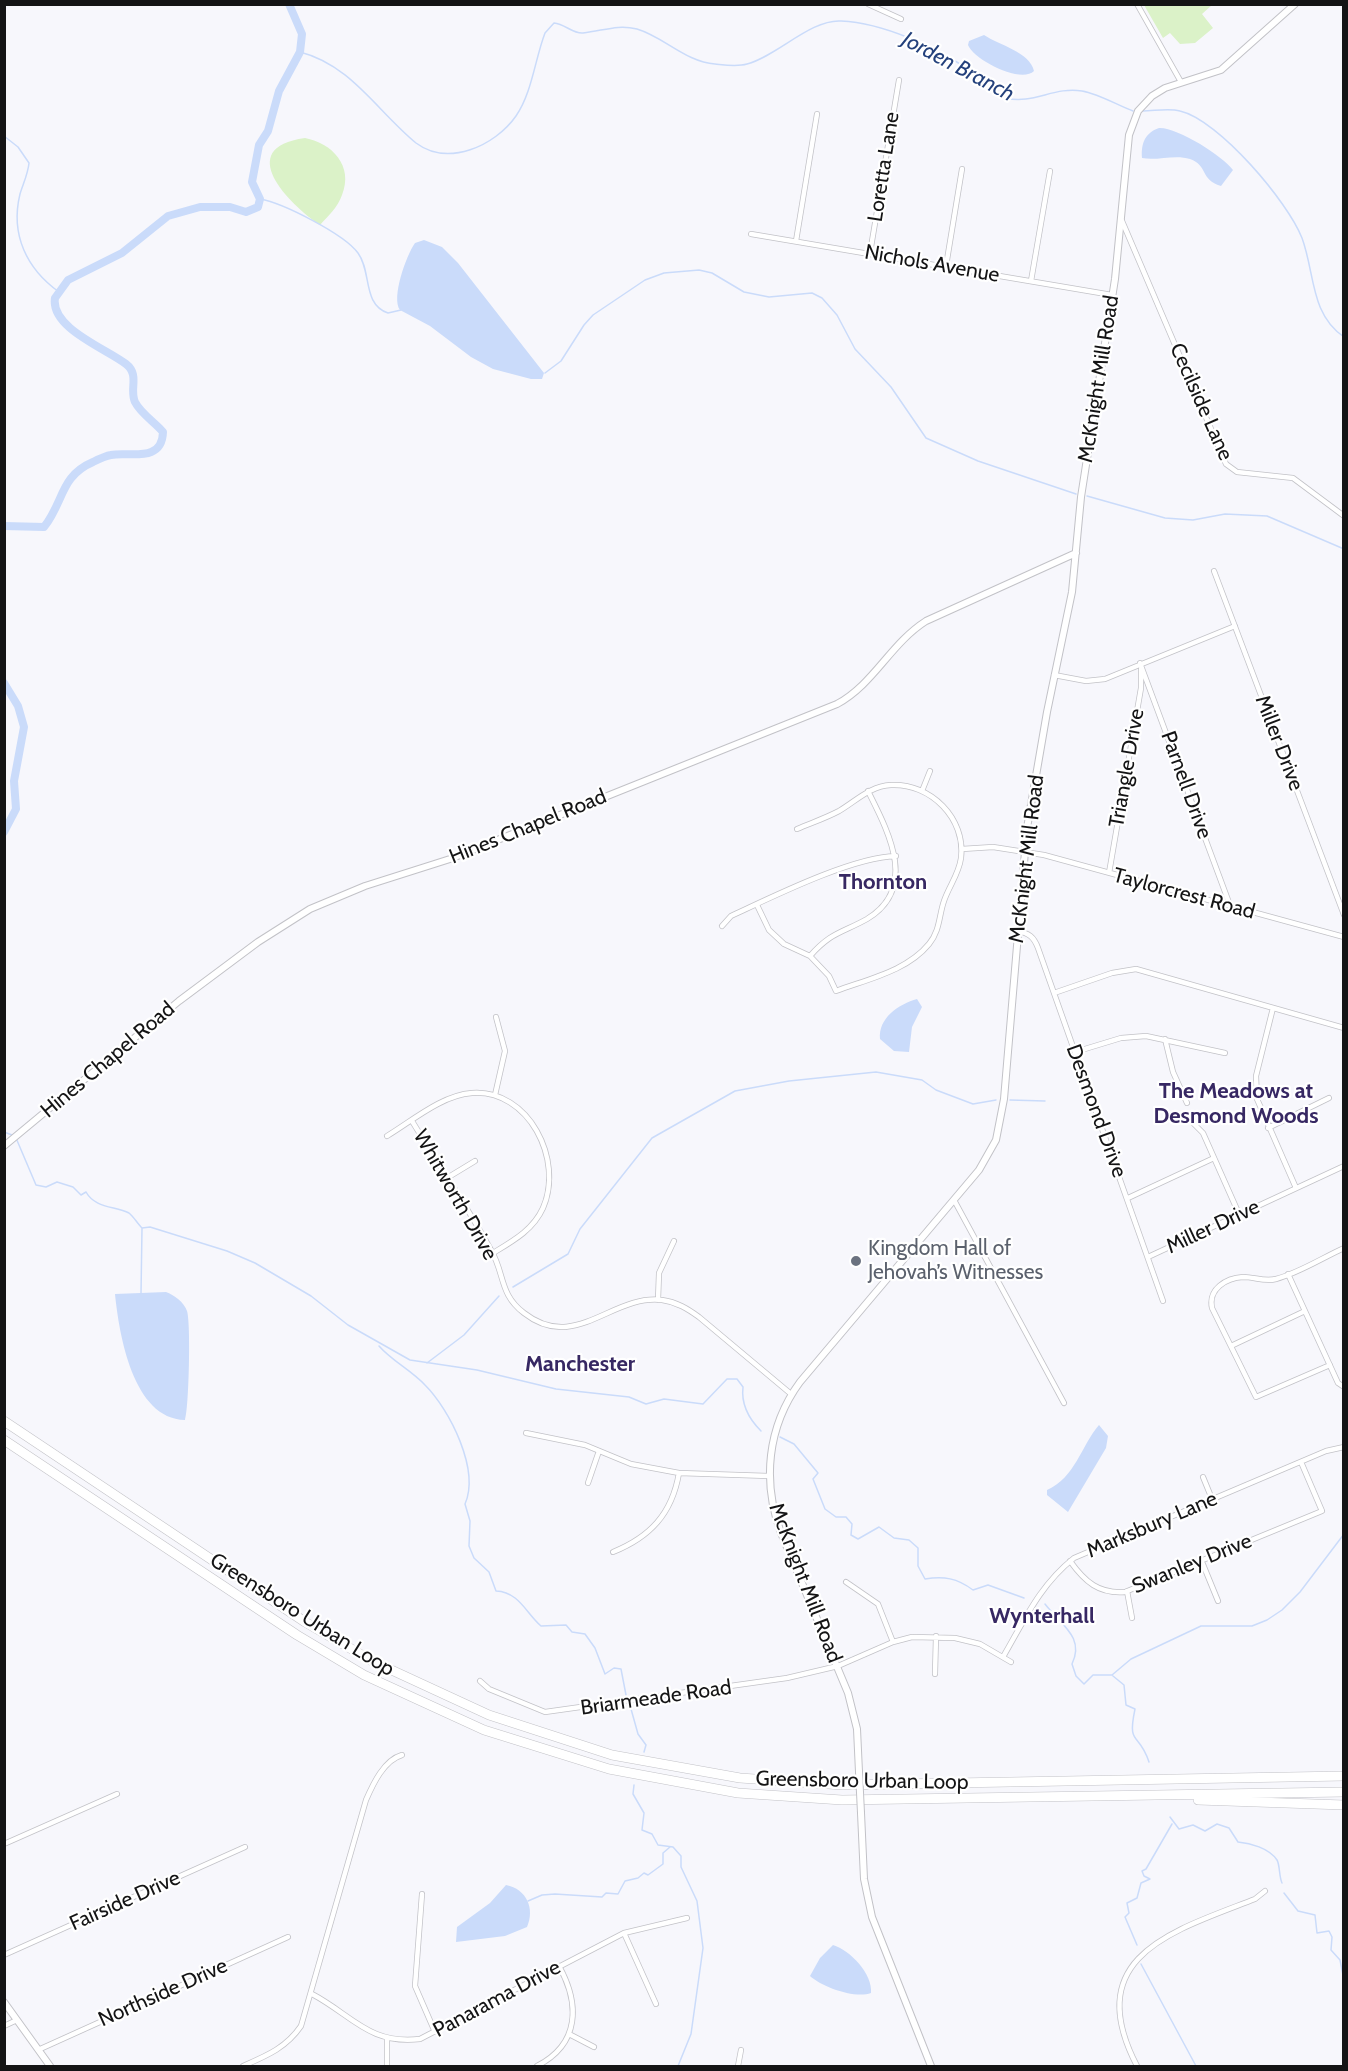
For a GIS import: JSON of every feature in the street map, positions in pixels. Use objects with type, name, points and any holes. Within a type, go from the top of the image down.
[{"type":"highway","name":"Greensboro Urban Loop","points":[[4,1421],[305,1622],[364,1657],[418,1685],[489,1716],[604,1752],[723,1776],[843,1785],[1344,1776]]},
{"type":"highway","name":"Greensboro Urban Loop","points":[[4,1440],[334,1658],[435,1710],[533,1748],[660,1781],[773,1797],[870,1800],[1344,1792]]},
{"type":"highway","points":[[1115,1796],[1344,1804]]},
{"type":"street","points":[[868,4],[902,19]]},
{"type":"street","points":[[1137,4],[1181,82]]},
{"type":"street","name":"McKnight Mill Road","points":[[931,2067],[872,1917],[864,1879],[854,1716],[838,1666],[776,1520],[769,1476],[775,1431],[791,1394],[954,1200],[986,1159],[999,1132],[1004,1099],[1024,851],[1054,675],[1072,592],[1084,474],[1112,295],[1127,146],[1133,121],[1141,107],[1152,96],[1181,82],[1221,70],[1295,4]]},
{"type":"street","name":"Loretta Lane","points":[[870,254],[899,80]]},
{"type":"street","points":[[796,241],[817,114]]},
{"type":"street","points":[[946,266],[962,169]]},
{"type":"street","points":[[1031,281],[1050,171]]},
{"type":"street","name":"Cecilside Lane","points":[[1121,219],[1226,464],[1237,472],[1293,478],[1344,516]]},
{"type":"street","name":"Nichols Avenue","points":[[751,234],[1112,295]]},
{"type":"street","name":"Hines Chapel Road","points":[[4,1146],[179,1001],[251,946],[295,917],[342,895],[450,859],[837,704],[862,688],[908,634],[926,621],[1076,553]]},
{"type":"street","name":"Miller Drive","points":[[1214,571],[1344,915]]},
{"type":"street","points":[[1054,675],[1098,681],[1235,626]]},
{"type":"street","name":"Triangle Drive","points":[[1109,873],[1142,688],[1140,663]]},
{"type":"street","name":"Parnell Drive","points":[[1140,663],[1231,908]]},
{"type":"street","points":[[922,790],[930,771]]},
{"type":"street","points":[[757,904],[769,930],[784,944],[810,956],[829,976],[836,991],[896,968],[920,953],[930,943],[936,932],[946,895],[958,872],[962,849],[958,830],[949,812],[940,802],[922,790],[890,785],[868,791],[835,813],[797,829]]},
{"type":"street","points":[[810,956],[832,934],[870,917],[885,903],[896,875],[896,856],[893,844],[868,791]]},
{"type":"street","name":"Taylorcrest Road","points":[[962,849],[986,847],[1024,851],[1344,937]]},
{"type":"street","points":[[722,926],[731,916],[838,871],[881,857],[896,856]]},
{"type":"street","name":"Desmond Drive","points":[[1017,931],[1027,933],[1035,939],[1163,1301]]},
{"type":"street","points":[[1054,993],[1112,973],[1136,969],[1344,1028]]},
{"type":"street","points":[[1273,1008],[1255,1087],[1268,1128],[1296,1188]]},
{"type":"street","points":[[495,1095],[505,1052],[496,1017]]},
{"type":"street","points":[[1075,1052],[1121,1038],[1146,1036],[1225,1053]]},
{"type":"street","points":[[1165,1039],[1173,1072],[1188,1102]]},
{"type":"street","points":[[387,1136],[459,1095],[474,1093],[495,1095],[521,1109],[532,1121],[542,1144],[549,1172],[548,1192],[534,1223],[523,1234],[493,1253]]},
{"type":"street","points":[[1268,1128],[1329,1098]]},
{"type":"street","name":"Whitworth Drive","points":[[412,1121],[493,1253],[501,1282],[510,1300],[532,1319],[555,1326],[580,1326],[631,1304],[658,1300],[683,1306],[791,1394]]},
{"type":"street","points":[[1193,1123],[1200,1128],[1239,1214]]},
{"type":"street","points":[[1128,1198],[1214,1158]]},
{"type":"street","points":[[447,1178],[475,1161]]},
{"type":"street","name":"Miller Drive","points":[[1148,1257],[1344,1166]]},
{"type":"street","points":[[954,1200],[1064,1403]]},
{"type":"street","points":[[658,1300],[659,1273],[674,1241]]},
{"type":"street","points":[[1330,1365],[1257,1397],[1212,1308],[1211,1299],[1215,1290],[1239,1278],[1267,1281],[1343,1250]]},
{"type":"street","points":[[1288,1274],[1338,1383],[1344,1387]]},
{"type":"street","points":[[1231,1346],[1305,1311]]},
{"type":"street","points":[[526,1433],[599,1450],[631,1464],[679,1473],[769,1476]]},
{"type":"street","name":"Marksbury Lane","points":[[1003,1657],[1040,1592],[1054,1574],[1070,1561],[1089,1550],[1301,1462],[1344,1447]]},
{"type":"street","points":[[588,1483],[599,1450]]},
{"type":"street","name":"Swanley Drive","points":[[1070,1561],[1091,1586],[1104,1591],[1127,1591],[1322,1511],[1301,1462]]},
{"type":"street","points":[[613,1552],[636,1542],[657,1525],[673,1499],[679,1473]]},
{"type":"street","points":[[1203,1477],[1212,1499]]},
{"type":"street","points":[[1202,1562],[1218,1601]]},
{"type":"street","points":[[846,1582],[878,1604],[893,1642]]},
{"type":"street","points":[[1127,1591],[1132,1618]]},
{"type":"street","points":[[935,1674],[936,1636]]},
{"type":"street","name":"Briarmeade Road","points":[[480,1681],[489,1689],[545,1712],[739,1687],[838,1666],[893,1642],[912,1637],[936,1636],[980,1644],[1011,1662]]},
{"type":"street","points":[[243,2067],[276,2051],[294,2036],[305,2015],[366,1800],[386,1766],[402,1755]]},
{"type":"street","points":[[4,1844],[117,1794]]},
{"type":"street","name":"Fairside Drive","points":[[4,1954],[245,1847]]},
{"type":"street","points":[[1137,2067],[1122,2030],[1120,2009],[1123,1989],[1136,1961],[1156,1941],[1174,1931],[1255,1899],[1265,1891]]},
{"type":"street","points":[[422,1894],[415,1986],[435,2032]]},
{"type":"street","name":"Panarama Drive","points":[[312,1994],[360,2027],[387,2039],[420,2038],[624,1933],[687,1918]]},
{"type":"street","points":[[624,1933],[656,2004]]},
{"type":"street","name":"Northside Drive","points":[[38,2050],[288,1937]]},
{"type":"street","points":[[537,2067],[553,2056],[569,2034],[574,2011],[573,1997],[559,1966]]},
{"type":"street","points":[[4,2002],[50,2067]]},
{"type":"street","points":[[4,2026],[17,2020]]},
{"type":"street","points":[[569,2034],[594,2047]]},
{"type":"street","points":[[387,2039],[387,2067]]},
{"type":"street","points":[[738,2067],[741,2050]]},
{"type":"green space","points":[[1144,5],[1212,5],[1202,14],[1213,28],[1195,43],[1180,44],[1170,33],[1163,38]]},
{"type":"green space","points":[[305,138],[324,145],[332,151],[343,166],[345,175],[345,184],[340,199],[320,225],[294,204],[283,191],[274,177],[270,164],[273,153],[284,144]]},
{"type":"water","points":[[984,35],[1027,59],[1034,71],[1019,75],[998,68],[979,57],[968,45],[969,41]]},
{"type":"water","points":[[1159,128],[1177,132],[1199,143],[1220,157],[1233,170],[1221,186],[1210,180],[1199,165],[1190,159],[1142,158],[1145,139]]},
{"type":"water","points":[[424,240],[442,247],[458,263],[544,373],[542,379],[531,379],[493,369],[471,357],[430,326],[400,310],[397,296],[404,267],[415,243]]},
{"type":"water","points":[[917,999],[922,1007],[912,1027],[909,1052],[894,1051],[880,1039],[882,1025],[897,1008]]},
{"type":"water","points":[[166,1292],[184,1305],[187,1311],[189,1348],[185,1420],[167,1416],[153,1406],[141,1390],[125,1351],[117,1311],[115,1294]]},
{"type":"water","points":[[1099,1425],[1108,1436],[1106,1448],[1068,1512],[1047,1495],[1047,1490],[1057,1485],[1071,1470]]},
{"type":"water","points":[[506,1885],[519,1891],[527,1901],[530,1913],[527,1927],[505,1936],[456,1942],[457,1927],[490,1903]]},
{"type":"water","points":[[833,1945],[853,1957],[859,1964],[868,1978],[871,1993],[856,1994],[839,1991],[810,1976],[820,1958]]},
{"type":"waterway","points":[[4,526],[44,527],[68,482],[82,468],[109,455],[151,452],[157,449],[161,442],[163,432],[135,402],[130,368],[70,328],[61,319],[56,309],[55,298],[68,280],[122,253],[168,216],[200,207],[230,207],[246,212],[258,207],[260,199],[252,182],[259,145],[268,131],[279,91],[300,52],[302,34],[289,4]]},
{"type":"waterway","name":"Jorden Branch","points":[[300,52],[334,67],[362,90],[416,143],[429,150],[442,153],[470,150],[484,144],[507,127],[526,97],[545,33],[554,23],[579,33],[616,28],[637,29],[694,59],[735,66],[758,60],[818,26],[841,21],[857,23],[892,31],[942,53],[971,71],[996,93],[1006,98],[1016,100],[1062,91],[1082,91],[1133,111]]},
{"type":"waterway","name":"Jorden Branch","points":[[1143,111],[1176,110],[1196,118],[1232,146],[1268,184],[1283,204],[1302,238],[1319,305],[1333,328],[1344,337]]},
{"type":"waterway","points":[[4,136],[18,147],[29,163],[17,209],[17,223],[24,250],[38,273],[59,292]]},
{"type":"waterway","points":[[260,199],[283,206],[312,220],[351,245],[362,261],[374,302],[388,313],[401,310]]},
{"type":"waterway","points":[[545,373],[561,361],[593,315],[645,280],[664,273],[699,270],[712,273],[744,292],[769,297],[812,293],[822,298],[837,315],[855,349],[891,387],[926,438],[978,461],[1076,494]]},
{"type":"waterway","points":[[1087,496],[1165,518],[1193,520],[1225,514],[1267,516],[1344,549]]},
{"type":"waterway","points":[[4,683],[18,706],[24,727],[14,781],[16,809],[4,832]]},
{"type":"waterway","points":[[513,1287],[568,1254],[580,1229],[652,1138],[735,1091],[789,1081],[876,1072],[922,1080],[936,1090],[973,1104],[996,1100]]},
{"type":"waterway","points":[[1010,1100],[1045,1101]]},
{"type":"waterway","points":[[4,1132],[12,1135]]},
{"type":"waterway","points":[[16,1138],[36,1185],[46,1187],[57,1182],[73,1187],[81,1195],[86,1192],[100,1204],[129,1213],[142,1228],[141,1294]]},
{"type":"waterway","points":[[142,1228],[150,1227],[227,1251],[255,1263],[311,1296],[348,1325],[410,1360],[477,1370],[556,1389],[629,1397],[646,1404],[664,1399],[703,1404],[727,1379],[737,1379],[743,1387],[743,1399],[747,1411],[761,1431]]},
{"type":"waterway","points":[[427,1363],[464,1335],[499,1296]]},
{"type":"waterway","points":[[379,1346],[425,1385],[435,1396],[453,1425],[466,1458],[469,1475],[469,1490],[465,1504],[470,1521],[469,1546],[474,1558],[489,1572],[496,1591],[511,1595],[541,1626],[566,1625],[572,1632],[585,1634],[595,1648],[605,1674],[614,1668],[621,1669],[626,1695]]},
{"type":"waterway","points":[[780,1437],[794,1444],[818,1473],[813,1479],[825,1509],[836,1517],[846,1517],[852,1524],[851,1535],[858,1539],[879,1527],[894,1538],[909,1540],[918,1548],[918,1566],[925,1579],[950,1579],[973,1590],[988,1585],[1024,1598]]},
{"type":"waterway","points":[[1045,1604],[1073,1639],[1076,1646],[1072,1664],[1076,1676],[1084,1684],[1093,1675],[1112,1675],[1131,1659],[1201,1626],[1252,1626],[1267,1620],[1282,1610],[1300,1592],[1344,1534]]},
{"type":"waterway","points":[[1113,1676],[1124,1685],[1126,1705],[1135,1709],[1133,1734],[1149,1762]]},
{"type":"waterway","points":[[631,1709],[638,1734],[646,1745],[644,1752]]},
{"type":"waterway","points":[[634,1785],[633,1794],[644,1813],[642,1830],[652,1834],[658,1845],[673,1847],[681,1856],[681,1867],[697,1901],[703,1948],[691,2034],[678,2066]]},
{"type":"waterway","points":[[1170,1817],[1179,1829],[1193,1825],[1205,1831],[1217,1824],[1229,1828],[1238,1842],[1259,1847],[1274,1856],[1278,1862],[1282,1883]]},
{"type":"waterway","points":[[1137,1945],[1125,1917],[1129,1913],[1127,1903],[1137,1898],[1141,1883],[1150,1879],[1144,1876],[1142,1871],[1146,1869],[1172,1824]]},
{"type":"waterway","points":[[528,1901],[542,1895],[602,1897],[606,1893],[618,1894],[625,1881],[638,1878],[644,1873],[648,1875],[663,1864],[663,1853],[670,1847]]},
{"type":"waterway","points":[[1284,1893],[1298,1911],[1315,1915],[1317,1933],[1329,1931],[1332,1937],[1331,1950],[1340,1960],[1344,1980]]},
{"type":"waterway","points":[[1141,1964],[1196,2066]]},
{"type":"place","name":"Kingdom Hall of Jehovah’s Witnesses","points":[[856,1261]]},
{"type":"district","name":"Thornton","points":[[883,883]]},
{"type":"district","name":"The Meadows at Desmond Woods","points":[[1236,1104]]},
{"type":"district","name":"Manchester","points":[[580,1365]]},
{"type":"district","name":"Wynterhall","points":[[1042,1617]]}]
